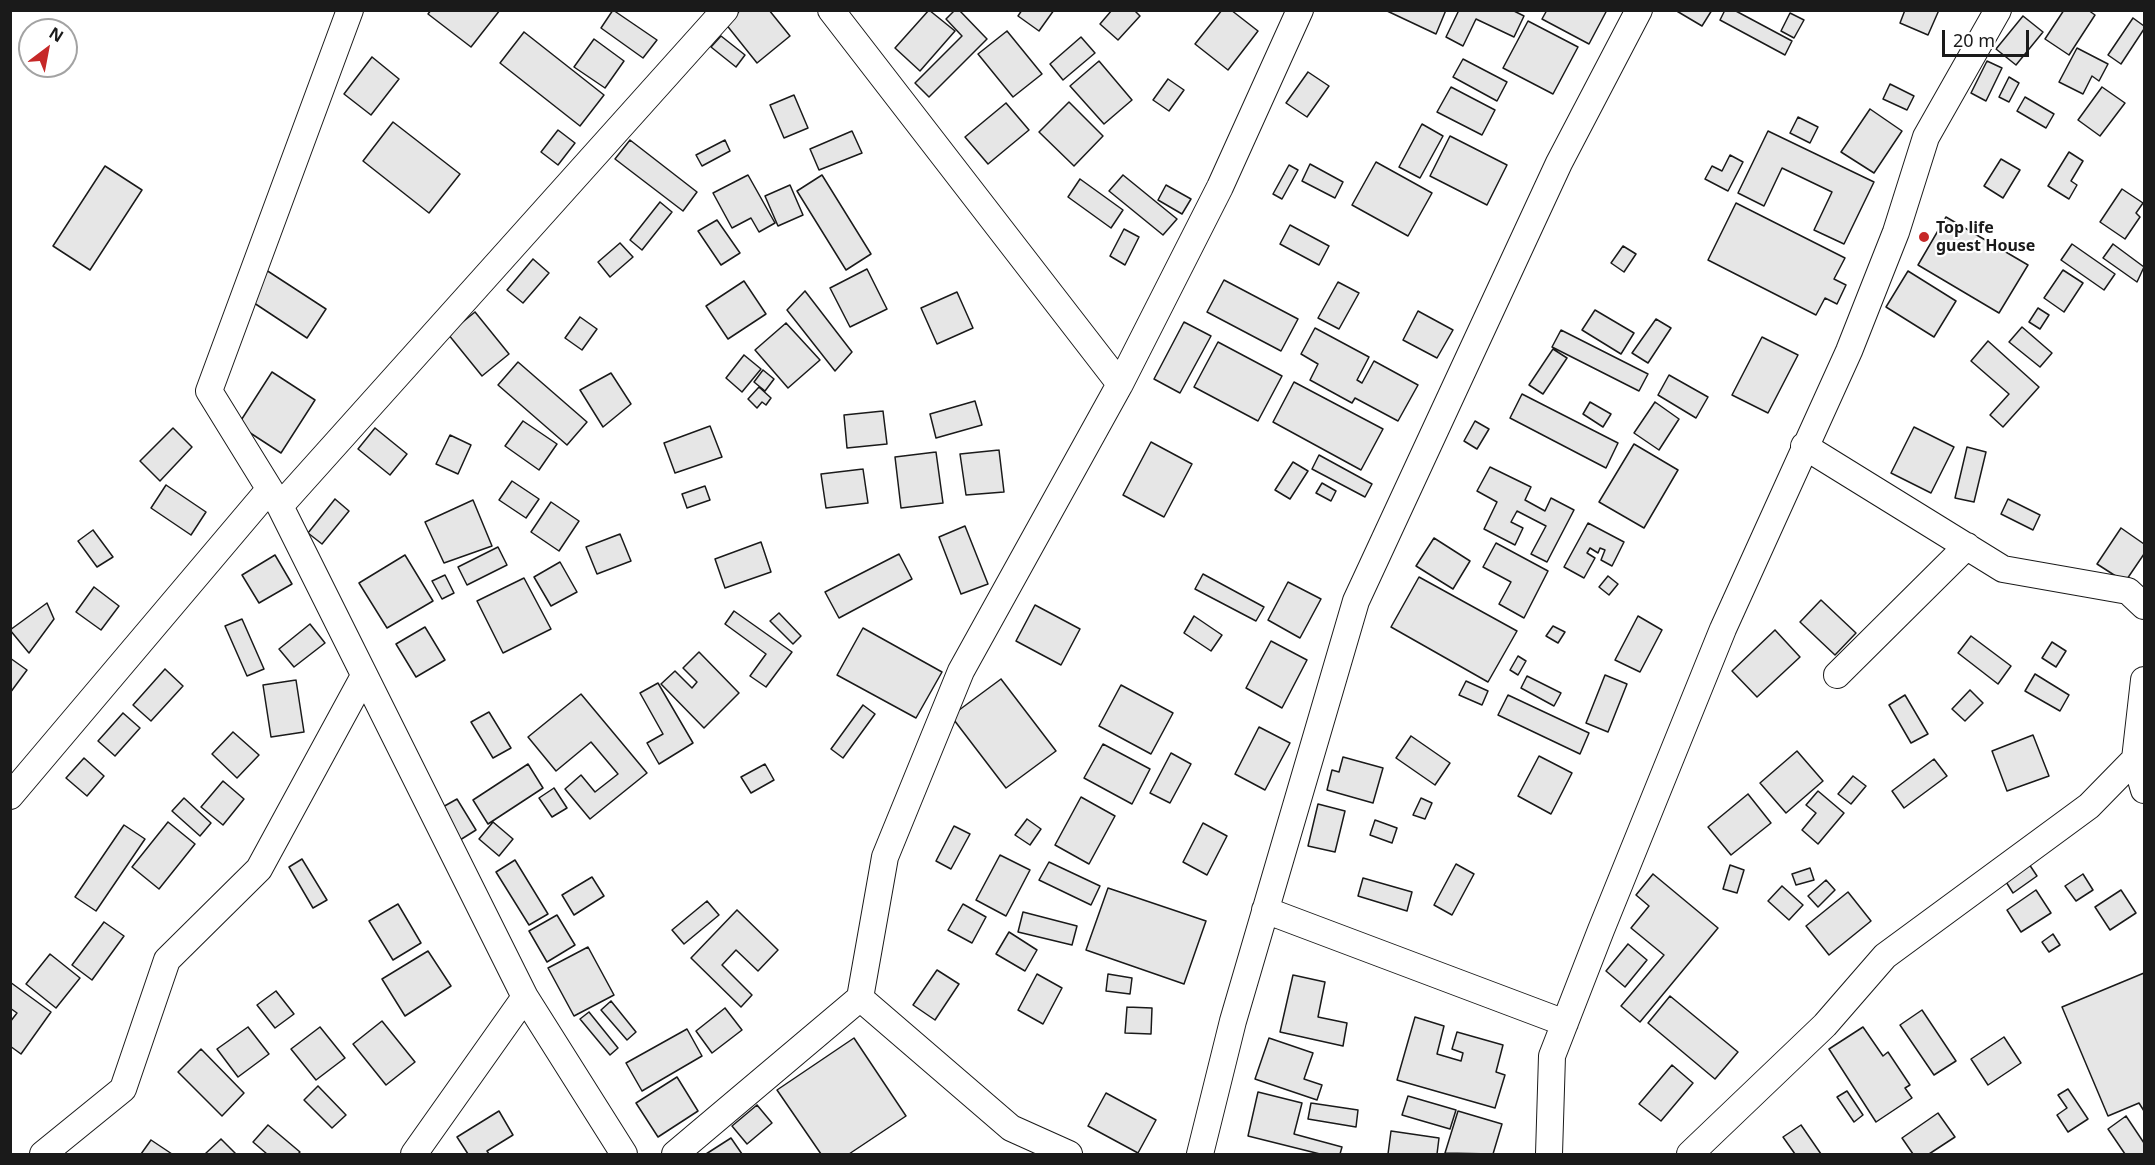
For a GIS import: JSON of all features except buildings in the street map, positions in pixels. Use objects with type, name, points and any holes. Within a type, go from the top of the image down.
[{"type":"street","points":[[350,10],[209,391],[274,499],[525,997],[624,1155]]},
{"type":"street","points":[[10,796],[274,499],[724,10]]},
{"type":"street","points":[[831,10],[1120,384]]},
{"type":"street","points":[[675,1155],[860,998],[885,856],[961,671],[1120,384],[1220,187],[1300,10]]},
{"type":"street","points":[[1200,1155],[1233,1021],[1356,602],[1559,164],[1639,10]]},
{"type":"street","points":[[1549,1155],[1552,1056],[1723,629],[1849,351],[1896,232],[1926,137],[1998,10]]},
{"type":"street","points":[[1804,446],[2003,569],[2128,591],[2145,606]]},
{"type":"street","points":[[1837,675],[1967,546]]},
{"type":"street","points":[[43,1155],[123,1089],[167,960],[259,869],[364,676]]},
{"type":"street","points":[[2145,680],[2134,759],[2145,790]]},
{"type":"street","points":[[1690,1155],[1825,1026],[1885,956],[2089,806],[2134,759]]},
{"type":"street","points":[[1265,910],[1565,1023]]},
{"type":"street","points":[[414,1155],[525,997]]},
{"type":"street","points":[[860,998],[1011,1128],[1069,1155]]},
{"type":"place","name":"Top life guest House","points":[[1924,237]]}]
